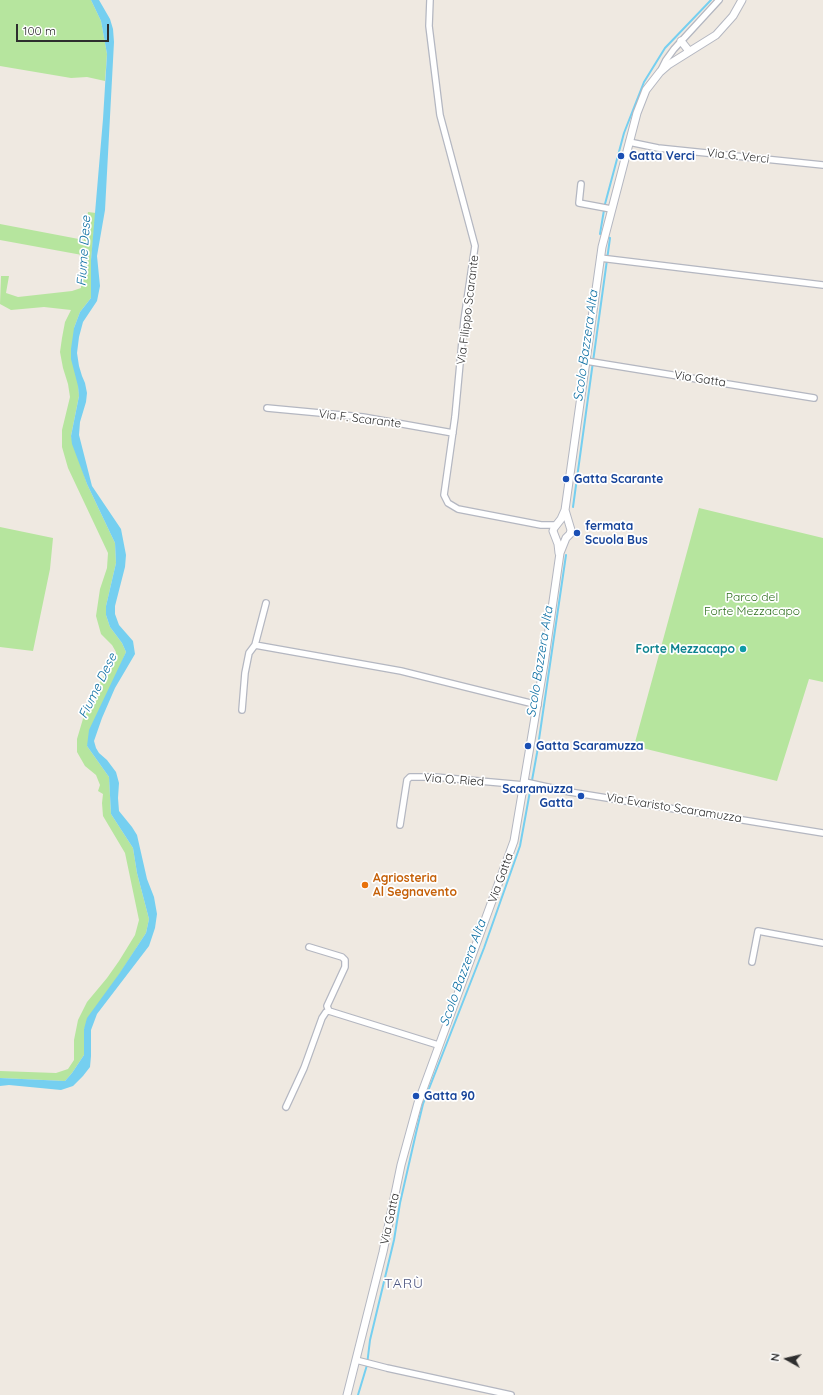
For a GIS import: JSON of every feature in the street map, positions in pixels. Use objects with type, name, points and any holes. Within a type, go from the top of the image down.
[{"type":"street","name":"Via Filippo Scarante","points":[[430,0],[429,26],[440,115],[475,246],[464,320],[453,433],[444,491],[445,499],[448,503],[458,509],[542,525],[557,524]]},
{"type":"street","name":"Via Gatta","points":[[660,72],[666,60],[681,41],[719,0]]},
{"type":"street","name":"Via Gatta","points":[[560,553],[553,531],[565,510],[590,362],[611,209],[637,113],[650,83],[660,72],[689,51],[716,35],[733,16],[742,0]]},
{"type":"street","points":[[681,41],[689,51]]},
{"type":"street","name":"Via G. Verci","points":[[629,142],[658,148],[823,165]]},
{"type":"street","points":[[581,184],[579,203],[611,209]]},
{"type":"street","points":[[604,259],[823,285]]},
{"type":"street","name":"Via Gatta","points":[[590,362],[814,398]]},
{"type":"street","name":"Via F. Scarante","points":[[267,408],[363,417],[453,433]]},
{"type":"street","name":"Via Gatta","points":[[346,1395],[363,1361],[412,1122],[424,1083],[512,850],[516,834],[538,705],[560,553],[571,530],[565,510]]},
{"type":"street","points":[[557,524],[565,522],[568,524]]},
{"type":"street","name":"Via Filippo Scarante","points":[[542,525],[555,535]]},
{"type":"street","points":[[555,535],[562,539],[566,538]]},
{"type":"street","points":[[242,710],[245,673],[249,653],[255,645],[266,603]]},
{"type":"street","points":[[255,645],[412,674],[538,705]]},
{"type":"street","name":"Via O. Ried","points":[[400,825],[407,780],[410,777],[524,784]]},
{"type":"street","name":"Via Evaristo Scaramuzza","points":[[524,784],[535,784],[577,793],[823,833]]},
{"type":"street","points":[[752,962],[758,931],[823,943]]},
{"type":"street","points":[[309,947],[342,957],[345,960],[345,968],[327,1006],[329,1011]]},
{"type":"street","points":[[329,1011],[438,1045]]},
{"type":"street","points":[[286,1107],[304,1068],[322,1018],[326,1012],[329,1011]]},
{"type":"street","points":[[363,1361],[511,1395]]},
{"type":"green space","points":[[0,0],[91,0],[101,21],[107,54],[105,81],[87,77],[71,78],[0,66]]},
{"type":"green space","points":[[88,212],[96,213],[91,260],[91,298],[80,312],[74,328],[79,396],[71,436],[87,484],[115,543],[116,563],[106,606],[106,615],[110,627],[122,643],[126,652],[87,746],[109,777],[111,814],[133,848],[137,873],[149,919],[146,933],[84,1029],[84,1055],[65,1081],[0,1078],[0,1071],[56,1073],[68,1069],[74,1060],[74,1040],[78,1020],[87,1002],[107,978],[135,935],[139,920],[125,853],[103,816],[103,794],[98,791],[100,785],[96,775],[85,766],[77,752],[77,739],[85,712],[96,688],[116,657],[116,652],[112,645],[101,634],[96,616],[100,589],[107,568],[108,553],[68,468],[62,447],[62,430],[70,397],[60,352],[65,322],[71,310],[44,307],[11,310],[0,304],[1,276],[9,276],[6,293],[18,297],[72,291],[81,288],[82,255],[0,240],[0,224],[84,240]]},
{"type":"green space","name":"Parco del Forte Mezzacapo","points":[[699,508],[823,538],[823,682],[809,679],[777,781],[634,746]]},
{"type":"green space","points":[[0,527],[53,538],[50,569],[33,651],[0,647]]},
{"type":"water","points":[[91,0],[99,0],[110,19],[113,29],[114,42],[105,210],[97,256],[100,286],[97,301],[83,322],[77,353],[79,366],[87,393],[80,422],[79,435],[92,486],[121,529],[126,555],[125,567],[115,606],[115,614],[119,625],[133,641],[135,654],[115,688],[94,741],[99,753],[107,760],[116,772],[119,783],[119,811],[137,835],[147,879],[154,897],[157,914],[155,928],[149,946],[97,1014],[91,1030],[90,1067],[73,1086],[61,1090],[9,1085],[0,1086],[0,1078],[65,1081],[84,1055],[84,1029],[87,1018],[146,933],[149,919],[137,873],[133,848],[111,814],[109,777],[87,746],[89,730],[126,652],[122,643],[110,627],[106,615],[106,606],[116,563],[115,543],[87,484],[72,444],[71,436],[79,396],[71,359],[71,349],[74,328],[80,312],[91,298],[91,260],[107,54],[101,21]]},
{"type":"waterway","name":"Scolo Bazzera Alta","points":[[605,204],[624,133],[644,82],[665,48],[711,0]]},
{"type":"waterway","name":"Scolo Bazzera Alta","points":[[601,234],[604,210]]},
{"type":"waterway","name":"Scolo Bazzera Alta","points":[[573,507],[610,238],[607,237]]},
{"type":"waterway","name":"Scolo Bazzera Alta","points":[[358,1395],[367,1365],[370,1340],[394,1240],[400,1203],[423,1104],[484,948],[520,846],[537,753],[566,555]]},
{"type":"place","name":"Gatta Verci","points":[[621,156]]},
{"type":"place","name":"Gatta Scarante","points":[[566,479]]},
{"type":"place","name":"fermata Scuola Bus","points":[[577,533]]},
{"type":"place","name":"Forte Mezzacapo","points":[[743,649]]},
{"type":"place","name":"Gatta Scaramuzza","points":[[528,746]]},
{"type":"place","name":"Scaramuzza Gatta","points":[[581,796]]},
{"type":"place","name":"Agriosteria Al Segnavento","points":[[365,885]]},
{"type":"place","name":"Gatta 90","points":[[416,1096]]},
{"type":"district","name":"TARÙ","points":[[404,1284]]},
{"type":"water label","name":"Fiume Dese","points":[[84,251]]},
{"type":"water label","name":"Fiume Dese","points":[[98,686]]}]
